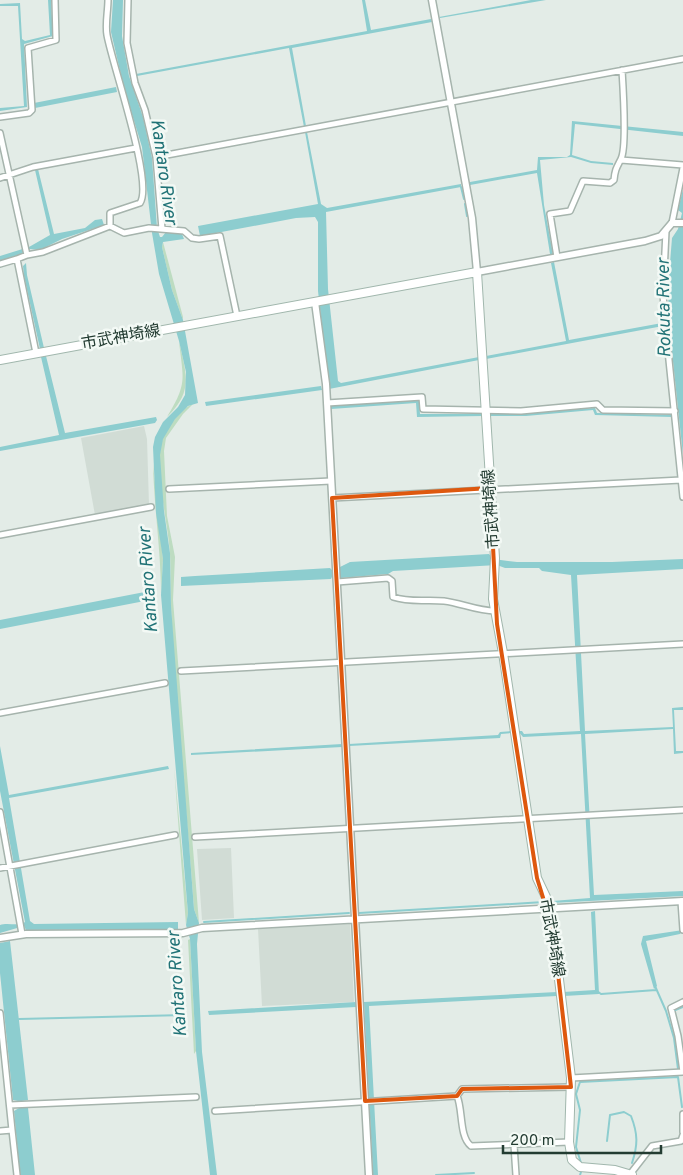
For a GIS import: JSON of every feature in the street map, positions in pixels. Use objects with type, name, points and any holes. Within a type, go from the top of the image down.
[{"type":"main road","name":"市武神埼線","points":[[0,360],[477,272],[495,562],[494,611],[503,653],[539,885],[549,908],[571,1078],[569,1142],[572,1160],[575,1165],[631,1174]]},
{"type":"street","points":[[0,117],[29,113],[32,110],[28,48],[56,40],[54,0]]},
{"type":"street","points":[[108,0],[107,32],[140,160],[142,201],[110,213],[110,226]]},
{"type":"street","points":[[128,0],[127,43],[135,83],[145,110],[156,157],[160,229]]},
{"type":"street","points":[[432,0],[472,218],[477,272],[645,241],[661,236],[678,223],[683,166],[621,160]]},
{"type":"street","points":[[156,157],[683,59]]},
{"type":"street","points":[[558,257],[550,214],[570,211],[572,201],[583,181],[613,182],[616,166],[621,160],[624,129],[622,70]]},
{"type":"street","points":[[0,133],[27,251]]},
{"type":"street","points":[[0,178],[33,168],[136,148]]},
{"type":"street","points":[[0,264],[17,259],[27,251],[43,252],[110,226],[124,233],[149,228],[184,231],[192,238],[199,239],[220,236],[236,316]]},
{"type":"street","points":[[666,231],[664,294],[683,497]]},
{"type":"street","points":[[17,259],[36,353]]},
{"type":"street","points":[[316,302],[327,403],[369,1175]]},
{"type":"street","points":[[327,403],[422,397],[423,409],[521,411],[597,404],[603,410],[675,411]]},
{"type":"street","points":[[332,498],[490,488],[681,480]]},
{"type":"street","points":[[169,490],[331,481]]},
{"type":"street","points":[[0,535],[151,507]]},
{"type":"street","points":[[337,576],[388,578],[392,581],[393,597],[407,601],[446,601],[485,611],[494,611]]},
{"type":"street","points":[[181,672],[683,644]]},
{"type":"street","points":[[0,713],[164,683]]},
{"type":"street","points":[[195,837],[683,810]]},
{"type":"street","points":[[0,812],[21,929]]},
{"type":"street","points":[[0,868],[175,835]]},
{"type":"street","points":[[0,938],[21,929],[185,933],[202,928],[355,918],[682,901],[683,930]]},
{"type":"street","points":[[571,1078],[683,1072],[678,1036],[671,1008],[683,1002]]},
{"type":"street","points":[[0,1013],[17,1175]]},
{"type":"street","points":[[457,1096],[462,1089],[571,1087]]},
{"type":"street","points":[[215,1110],[457,1096]]},
{"type":"street","points":[[457,1096],[461,1105],[467,1143],[472,1146],[569,1142]]},
{"type":"street","points":[[10,1105],[196,1097]]},
{"type":"street","points":[[631,1174],[652,1146],[681,1141],[683,1114]]},
{"type":"street","points":[[0,1131],[12,1130]]},
{"type":"street","points":[[514,1145],[516,1175]]},
{"type":"highlighted area","points":[[490,488],[497,624],[537,878],[553,930],[571,1087],[462,1089],[457,1096],[365,1101],[332,498]]},
{"type":"shaded area","points":[[144,426],[147,439],[149,505],[95,515],[81,438]]},
{"type":"shaded area","points":[[231,848],[234,918],[202,920],[197,849]]},
{"type":"shaded area","points":[[350,924],[354,1002],[262,1006],[258,929]]},
{"type":"green space","points":[[163,242],[183,320],[172,290],[162,247]]},
{"type":"green space","points":[[179,341],[184,363],[185,390],[176,408],[167,417],[174,406],[181,388],[182,364]]},
{"type":"green space","points":[[193,404],[183,414],[166,438],[164,451],[167,516],[175,557],[173,600],[199,923],[194,909],[175,683],[169,541],[160,482],[160,453],[166,430],[179,414]]},
{"type":"green space","points":[[153,464],[163,559],[161,595],[160,562]]},
{"type":"green space","points":[[174,767],[188,913],[186,925]]},
{"type":"green space","points":[[190,939],[196,1051],[194,1054],[188,940]]},
{"type":"water","points":[[48,0],[51,0],[53,36],[24,44],[27,107],[0,111],[0,108],[24,106],[18,6],[0,6],[0,4],[20,3],[22,39],[25,41],[50,35]]},
{"type":"water","points":[[113,0],[123,0],[122,36],[129,76],[143,117],[152,158],[157,228],[160,237],[166,232],[182,234],[184,239],[163,242],[162,247],[172,290],[183,320],[198,403],[188,406],[175,419],[163,439],[160,455],[164,511],[170,553],[171,606],[194,909],[199,923],[197,944],[202,1052],[217,1175],[210,1175],[196,1051],[190,939],[186,925],[188,913],[161,595],[163,559],[156,513],[153,447],[155,437],[163,422],[178,407],[185,395],[186,372],[159,274],[142,147],[124,88],[111,32]]},
{"type":"water","points":[[362,0],[365,0],[371,30],[431,19],[432,22],[292,48],[306,126],[304,127],[289,48],[137,76],[136,74],[367,31]]},
{"type":"water","points":[[531,0],[546,0],[439,17]]},
{"type":"water","points":[[116,87],[117,92],[35,108],[34,103]]},
{"type":"water","points":[[572,121],[683,132],[683,136],[575,124],[572,155],[591,161],[613,163],[613,165],[591,163],[571,157],[540,160],[544,205],[553,254],[550,254],[537,173],[470,185],[470,182],[537,170],[538,157],[567,157],[570,155]]},
{"type":"water","points":[[305,132],[307,132],[321,204],[327,208],[461,184],[461,187],[326,212],[328,289],[338,381],[341,383],[479,357],[479,360],[329,389],[318,291],[318,222],[315,217],[296,218],[200,236],[198,226],[318,204]]},
{"type":"water","points":[[38,169],[54,234],[85,228],[95,220],[102,219],[104,225],[62,239],[40,250],[29,249],[18,256],[0,261],[0,256],[29,247],[50,235],[35,170]]},
{"type":"water","points":[[683,189],[683,455],[669,324],[668,288],[672,238],[678,229],[682,213],[678,210]]},
{"type":"water","points":[[554,262],[569,340],[662,323],[663,326],[486,359],[486,356],[566,341],[551,263]]},
{"type":"water","points":[[26,263],[27,275],[44,348],[40,349],[24,276],[23,266]]},
{"type":"water","points":[[46,356],[65,433],[156,417],[157,420],[155,423],[0,451],[0,447],[59,435],[41,357]]},
{"type":"water","points":[[321,386],[322,390],[206,406],[205,402]]},
{"type":"water","points":[[419,400],[420,414],[483,414],[483,416],[417,417],[416,403],[331,409],[331,406]]},
{"type":"water","points":[[595,408],[597,413],[672,415],[672,417],[595,415],[593,410],[526,416],[489,416],[489,414]]},
{"type":"water","points":[[489,554],[493,559],[517,562],[612,562],[683,559],[683,569],[577,575],[585,731],[673,727],[672,708],[683,707],[683,710],[674,710],[676,751],[683,751],[683,753],[674,754],[673,729],[585,734],[594,895],[683,891],[683,896],[552,903],[552,901],[590,898],[581,734],[523,737],[518,731],[522,731],[524,734],[580,731],[571,575],[542,571],[539,568],[505,568],[497,565],[393,571],[388,574],[341,578],[339,574],[333,575],[331,579],[181,586],[181,577],[330,568],[333,571],[339,570],[340,567],[350,562]]},
{"type":"water","points":[[155,590],[155,599],[0,629],[0,620]]},
{"type":"water","points":[[512,731],[512,733],[501,734],[500,738],[349,746],[349,744],[498,735],[500,732]]},
{"type":"water","points":[[342,744],[342,747],[191,755],[191,753]]},
{"type":"water","points":[[0,746],[9,795],[168,766],[169,769],[9,798],[30,921],[34,924],[178,922],[178,929],[26,930],[24,926],[0,933],[0,925],[25,922],[0,791]]},
{"type":"water","points":[[595,911],[599,994],[564,996],[563,992],[595,990],[591,912]]},
{"type":"water","points":[[683,930],[680,934],[646,941],[657,986],[654,989],[641,944],[643,936]]},
{"type":"water","points":[[10,941],[28,1100],[22,1101],[22,1108],[28,1108],[35,1175],[20,1175],[14,1111],[19,1108],[18,1101],[13,1100],[0,973],[0,943]]},
{"type":"water","points":[[557,992],[557,996],[369,1006],[378,1175],[373,1175],[364,1002]]},
{"type":"water","points":[[356,1002],[356,1007],[209,1015],[208,1011]]},
{"type":"waterway","points":[[461,187],[464,199]]},
{"type":"waterway","points":[[465,204],[467,216]]},
{"type":"waterway","points":[[359,913],[544,902]]},
{"type":"waterway","points":[[204,922],[349,913]]},
{"type":"waterway","points":[[655,986],[666,1011],[674,1038],[678,1069]]},
{"type":"waterway","points":[[597,991],[601,994],[656,990]]},
{"type":"waterway","points":[[673,1011],[683,1007]]},
{"type":"waterway","name":"Kantaro River","points":[[19,1019],[185,1015]]},
{"type":"waterway","points":[[581,1163],[576,1147],[580,1110],[576,1094],[580,1082],[678,1077],[682,1107]]},
{"type":"waterway","points":[[607,1141],[610,1115],[624,1112],[631,1116],[636,1140],[632,1163]]},
{"type":"waterway","points":[[436,1175],[474,1173]]},
{"type":"water label","name":"Rokuta River","points":[[665,308]]}]
